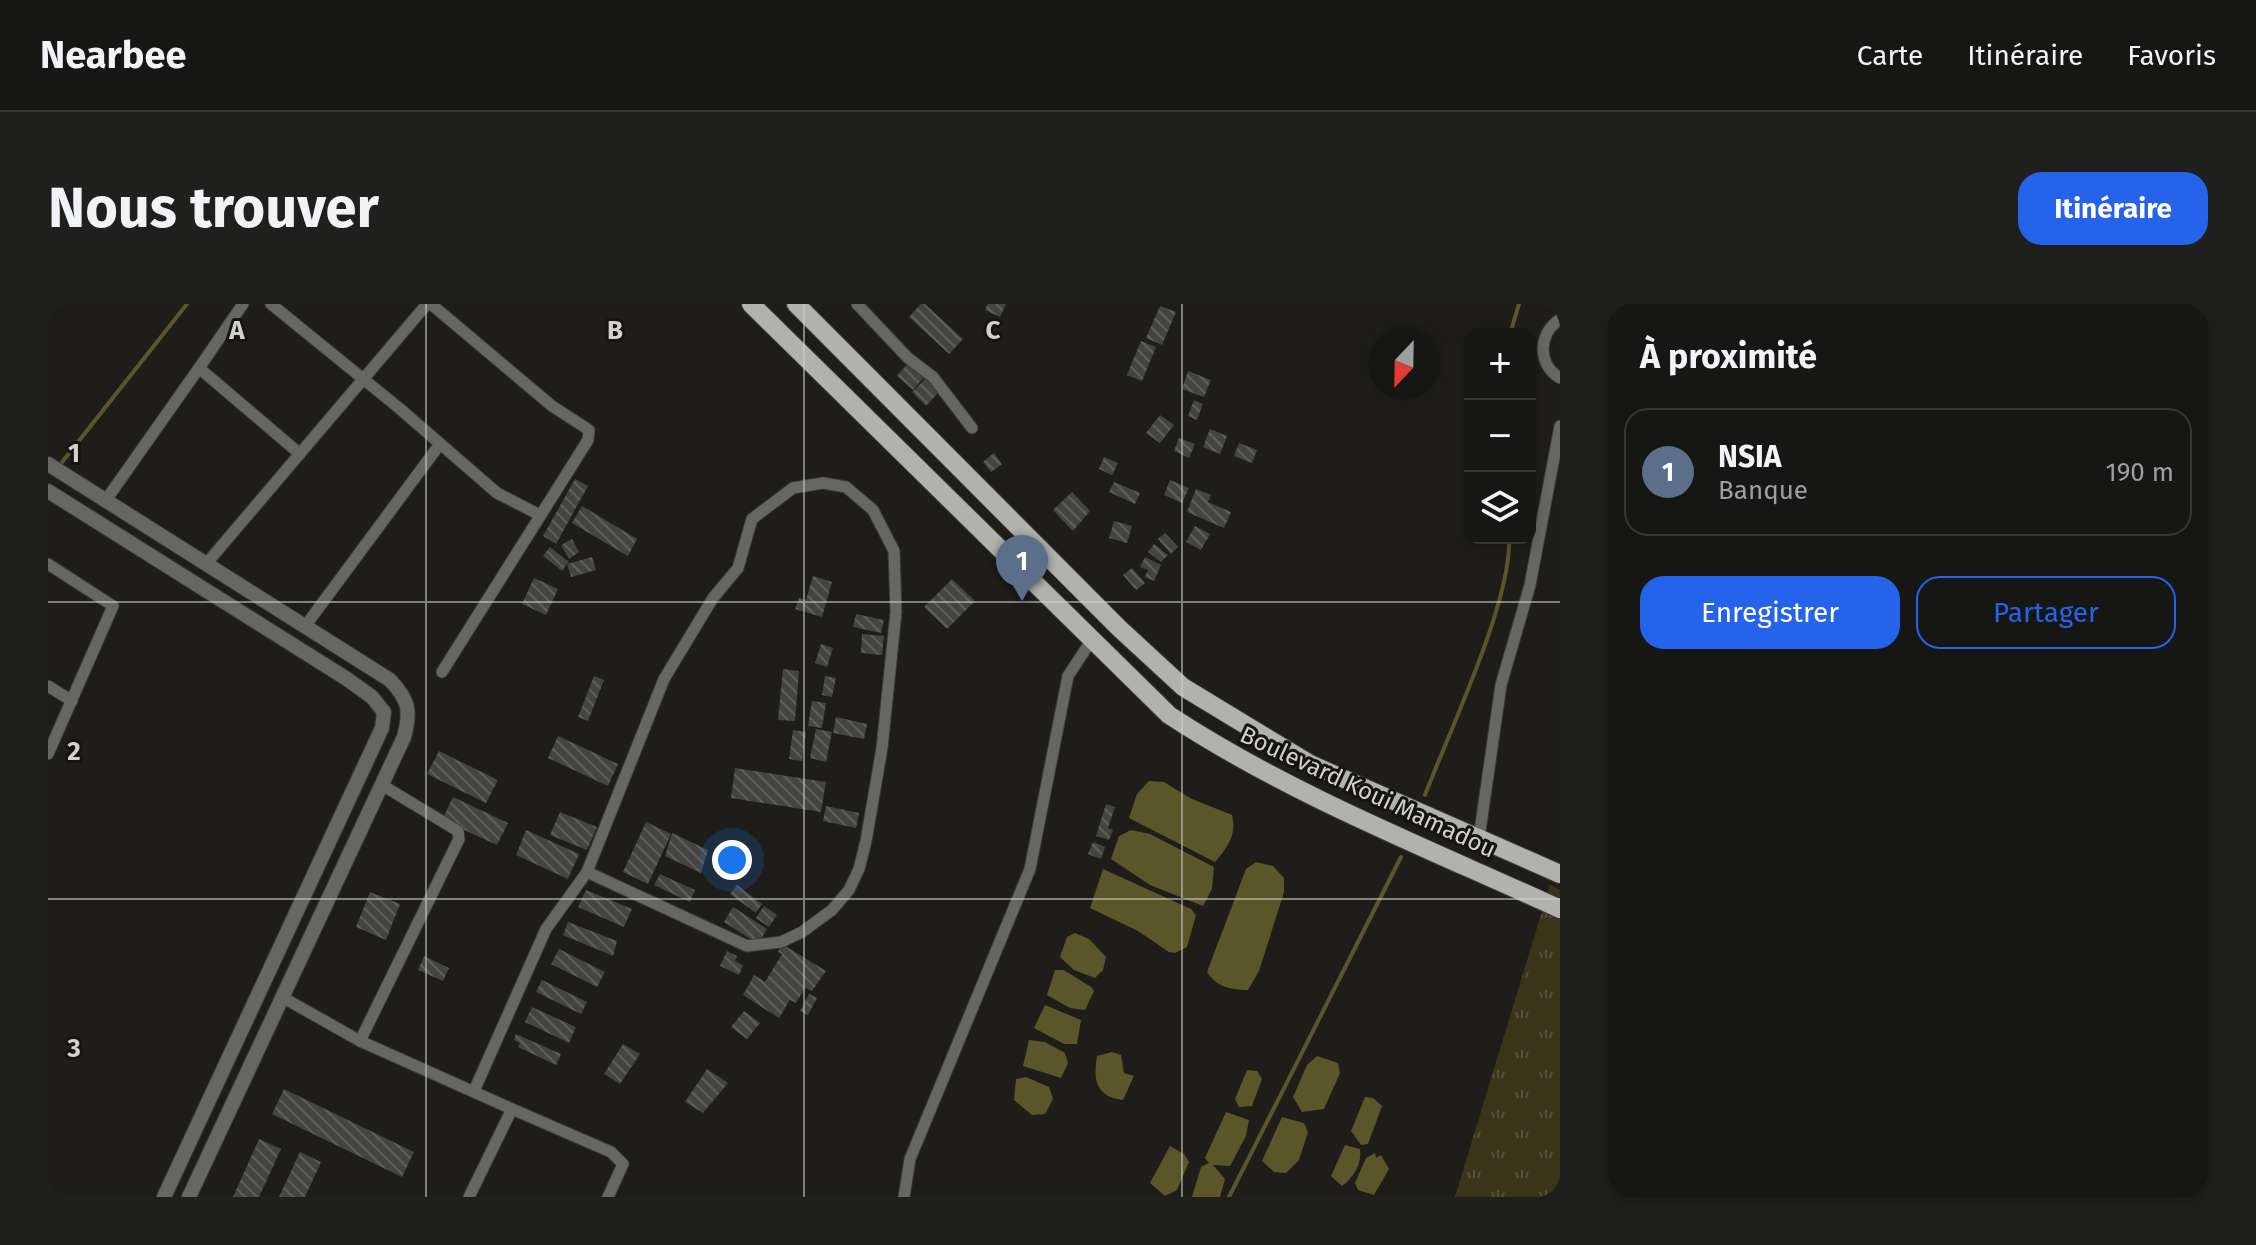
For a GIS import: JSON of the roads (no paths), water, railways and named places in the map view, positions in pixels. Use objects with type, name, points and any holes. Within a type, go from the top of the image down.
[{"type":"main road","name":"Boulevard Koui Mamadou","points":[[751,304],[1169,715],[1232,756],[1290,787],[1560,909]]},
{"type":"main road","name":"Boulevard Koui Mamadou","points":[[803,307],[1119,628],[1183,687],[1310,764],[1560,874]]},
{"type":"street","points":[[106,500],[243,304]]},
{"type":"street","points":[[271,304],[497,493],[540,515]]},
{"type":"street","points":[[207,563],[429,304],[552,406],[589,430],[588,440],[442,672]]},
{"type":"street","points":[[857,304],[908,358],[933,377],[972,428]]},
{"type":"street","points":[[1560,319],[1549,329],[1543,350],[1546,363],[1560,378]]},
{"type":"street","points":[[199,368],[300,454]]},
{"type":"street","points":[[1479,838],[1501,685],[1530,585],[1560,426]]},
{"type":"street","points":[[306,625],[440,444]]},
{"type":"street","points":[[48,464],[390,680],[405,696],[410,713],[404,737],[189,1197]]},
{"type":"street","points":[[474,1091],[546,929],[587,872],[664,679],[713,598],[738,568],[752,519],[793,488],[823,483],[846,487],[873,510],[894,551],[896,612],[882,748],[866,841],[859,869],[849,890],[832,910],[802,932],[781,942],[747,946],[587,872]]},
{"type":"street","points":[[48,491],[347,679],[372,697],[384,712],[382,728],[164,1197]]},
{"type":"street","points":[[48,564],[113,606],[48,754]]},
{"type":"street","points":[[904,1197],[910,1159],[1030,869],[1068,676],[1091,641]]},
{"type":"street","points":[[48,686],[72,701]]},
{"type":"street","points":[[384,712],[410,713]]},
{"type":"street","points":[[360,1041],[459,839],[458,831],[382,785]]},
{"type":"street","points":[[282,997],[360,1041],[611,1152],[623,1164],[608,1197]]},
{"type":"street","points":[[469,1197],[512,1109]]},
{"type":"waterway","points":[[59,466],[187,304]]},
{"type":"waterway","points":[[1512,328],[1519,304]]},
{"type":"waterway","points":[[1425,795],[1490,630],[1501,596],[1509,544]]},
{"type":"waterway","points":[[1229,1197],[1401,857]]},
{"type":"place","name":"NSIA","points":[[1022,601]]}]
